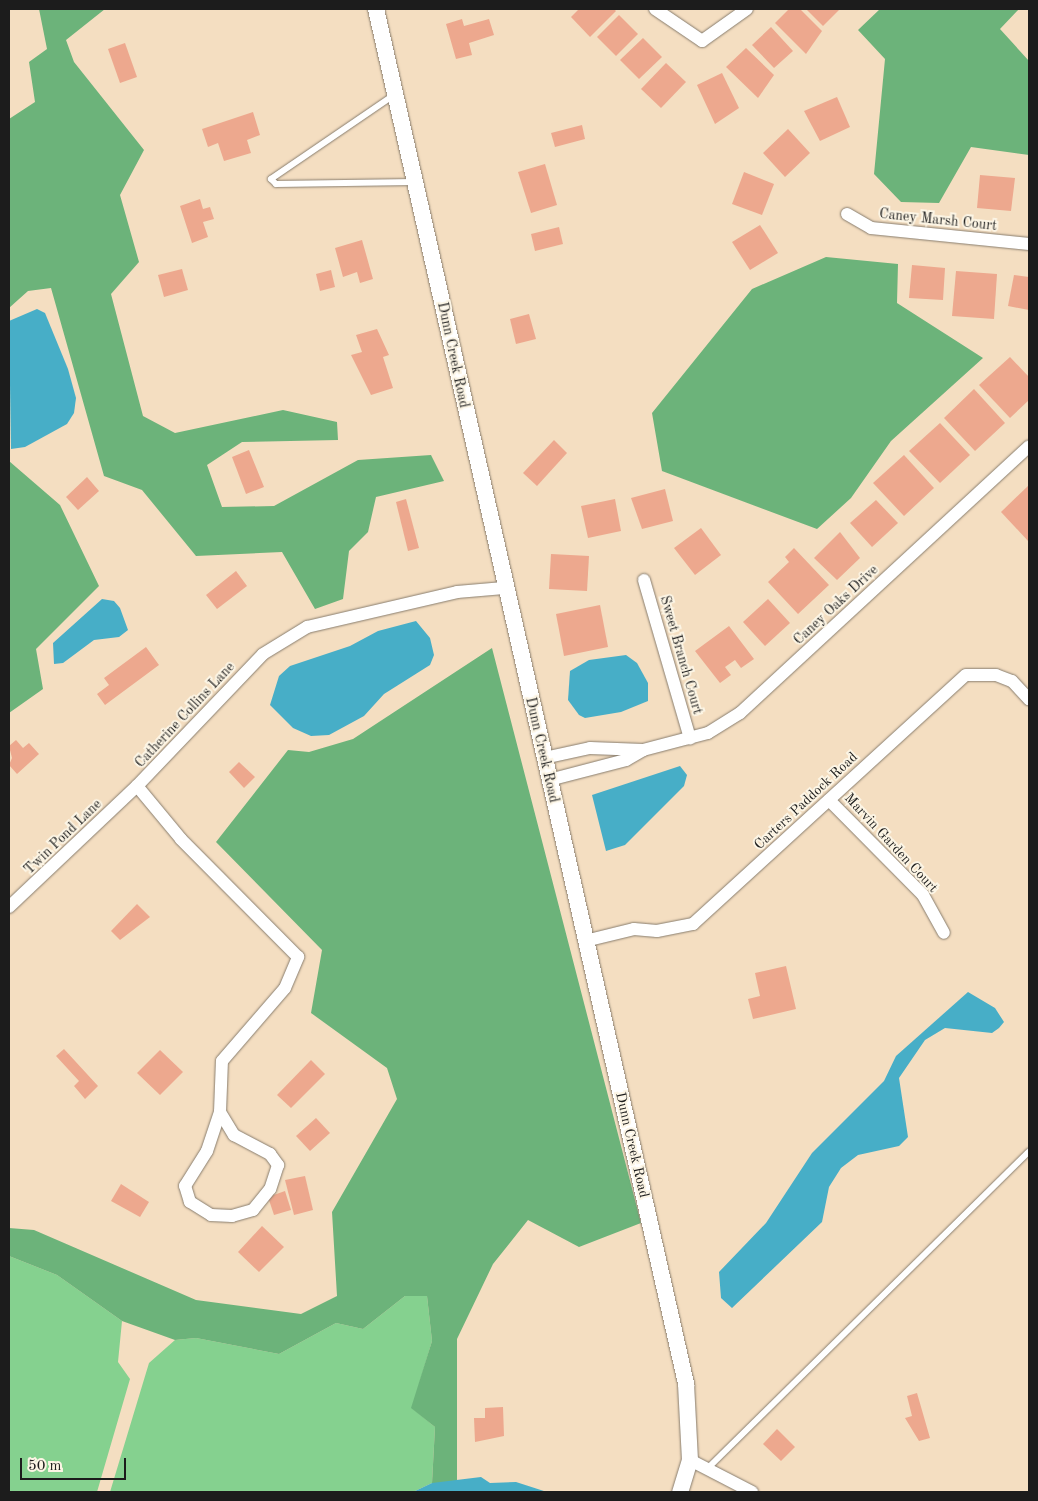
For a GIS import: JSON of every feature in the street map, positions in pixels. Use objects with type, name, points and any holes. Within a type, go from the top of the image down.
[{"type":"street","name":"Dunn Creek Road","points":[[376,9],[504,588],[686,1384],[690,1460],[680,1492]]},
{"type":"street","points":[[655,9],[702,41],[747,9]]},
{"type":"street","name":"Caney Marsh Court","points":[[847,214],[871,228],[1029,244]]},
{"type":"street","name":"Caney Oaks Drive","points":[[549,780],[626,760],[643,750],[690,738],[740,714],[1029,446]]},
{"type":"street","name":"Sweet Branch Court","points":[[644,580],[690,738]]},
{"type":"street","name":"Catherine Collins Lane","points":[[220,1112],[234,1135],[270,1154],[278,1165],[270,1189],[253,1210],[232,1216],[211,1215],[190,1202],[185,1186],[207,1151],[220,1112],[222,1061],[228,1050],[285,988],[298,957],[181,839],[137,786],[264,654],[307,627],[457,592],[504,588]]},
{"type":"street","name":"Carters Paddock Road","points":[[586,941],[634,929],[658,931],[694,924],[966,675],[996,675],[1012,681],[1029,699]]},
{"type":"street","name":"Caney Oaks Drive","points":[[544,758],[590,748],[643,750]]},
{"type":"street","name":"Twin Pond Lane","points":[[9,907],[137,786]]},
{"type":"street","name":"Marvin Garden Court","points":[[829,800],[923,895],[944,933]]},
{"type":"street","points":[[690,1460],[710,1466],[752,1492]]},
{"type":"lane","points":[[395,94],[271,179],[276,184],[414,182]]},
{"type":"lane","points":[[710,1466],[1029,1151]]},
{"type":"green space","points":[[39,9],[105,9],[66,40],[74,62],[144,150],[120,195],[139,262],[111,294],[143,416],[175,433],[283,410],[337,422],[338,440],[242,442],[207,465],[222,507],[274,506],[358,460],[431,455],[444,481],[376,497],[368,532],[349,551],[343,599],[315,609],[282,552],[196,556],[142,490],[104,476],[51,288],[28,291],[9,308],[9,119],[35,102],[29,62],[47,49]]},
{"type":"green space","points":[[880,9],[1019,9],[1000,29],[1029,61],[1029,155],[971,147],[939,203],[901,202],[874,174],[885,59],[858,30]]},
{"type":"green space","points":[[826,257],[898,264],[897,303],[983,358],[891,441],[851,498],[817,529],[662,471],[652,413],[752,289]]},
{"type":"green space","points":[[9,461],[60,505],[99,586],[36,649],[43,689],[9,713]]},
{"type":"green space","points":[[492,648],[641,1223],[579,1247],[528,1220],[493,1264],[457,1339],[457,1483],[432,1483],[435,1427],[411,1408],[432,1341],[427,1296],[405,1296],[363,1329],[336,1323],[279,1354],[196,1338],[175,1340],[122,1321],[57,1275],[9,1256],[9,1228],[34,1230],[196,1300],[301,1314],[337,1296],[332,1212],[397,1099],[387,1068],[311,1013],[322,950],[216,842],[288,750],[309,752],[353,739]]},
{"type":"green space","points":[[9,1256],[57,1275],[122,1321],[118,1362],[130,1379],[97,1492],[9,1492]]},
{"type":"green space","points":[[405,1296],[427,1296],[432,1341],[412,1408],[435,1427],[432,1483],[413,1492],[110,1492],[149,1363],[175,1340],[196,1338],[279,1354],[336,1323],[363,1329]]},
{"type":"water","points":[[37,309],[45,313],[68,369],[76,398],[74,413],[67,424],[25,447],[11,449],[9,321]]},
{"type":"water","points":[[102,599],[114,601],[120,608],[128,630],[119,637],[94,640],[63,663],[54,664],[53,643]]},
{"type":"water","points":[[416,621],[430,638],[434,655],[430,665],[384,694],[364,716],[329,735],[311,736],[293,728],[270,705],[279,676],[290,666],[350,646],[378,631]]},
{"type":"water","points":[[626,655],[637,663],[648,683],[648,701],[621,712],[585,718],[579,715],[568,700],[570,671],[589,660]]},
{"type":"water","points":[[680,766],[687,775],[684,786],[625,845],[606,851],[592,795]]},
{"type":"water","points":[[968,992],[995,1008],[1004,1022],[992,1033],[945,1028],[925,1040],[899,1078],[908,1137],[899,1146],[858,1155],[841,1168],[829,1187],[822,1222],[732,1308],[721,1298],[719,1272],[766,1223],[812,1153],[884,1081],[896,1056]]},
{"type":"water","points":[[481,1477],[490,1483],[516,1482],[547,1492],[413,1492],[432,1483]]},
{"type":"building","points":[[579,9],[614,9],[616,11],[590,37],[571,17]]},
{"type":"building","points":[[789,9],[800,9],[822,31],[806,54],[775,23]]},
{"type":"building","points":[[806,9],[840,9],[823,26]]},
{"type":"building","points":[[619,15],[638,34],[616,56],[597,37]]},
{"type":"building","points":[[462,19],[464,26],[489,19],[494,35],[469,43],[472,55],[456,59],[446,24]]},
{"type":"building","points":[[771,27],[793,51],[774,68],[752,45]]},
{"type":"building","points":[[643,38],[662,57],[639,79],[620,60]]},
{"type":"building","points":[[125,43],[137,77],[120,83],[108,49]]},
{"type":"building","points":[[746,48],[774,75],[758,98],[726,67]]},
{"type":"building","points":[[666,63],[686,82],[661,108],[641,89]]},
{"type":"building","points":[[722,73],[739,108],[715,124],[697,85]]},
{"type":"building","points":[[837,97],[850,127],[820,141],[804,111]]},
{"type":"building","points":[[253,112],[260,135],[247,140],[251,153],[224,161],[218,143],[208,147],[202,129]]},
{"type":"building","points":[[582,125],[585,139],[555,147],[551,133]]},
{"type":"building","points":[[788,129],[810,153],[785,177],[763,153]]},
{"type":"building","points":[[545,164],[557,205],[531,213],[518,172]]},
{"type":"building","points":[[744,172],[774,184],[762,215],[732,204]]},
{"type":"building","points":[[980,175],[1015,178],[1011,211],[977,208]]},
{"type":"building","points":[[200,199],[203,209],[210,207],[214,219],[203,222],[208,237],[192,243],[180,206]]},
{"type":"building","points":[[760,225],[778,253],[750,270],[732,242]]},
{"type":"building","points":[[559,227],[563,244],[535,251],[531,234]]},
{"type":"building","points":[[362,240],[373,279],[360,283],[357,272],[343,277],[335,248]]},
{"type":"building","points":[[912,265],[945,268],[943,300],[909,298]]},
{"type":"building","points":[[182,269],[188,290],[164,297],[158,275]]},
{"type":"building","points":[[331,270],[335,287],[320,291],[316,274]]},
{"type":"building","points":[[956,271],[997,274],[994,319],[952,316]]},
{"type":"building","points":[[1014,275],[1029,277],[1029,310],[1008,306]]},
{"type":"building","points":[[529,314],[536,339],[516,344],[510,319]]},
{"type":"building","points":[[377,329],[389,355],[383,357],[393,388],[371,395],[351,355],[362,352],[356,335]]},
{"type":"building","points":[[1010,357],[1029,377],[1029,400],[1010,418],[979,385]]},
{"type":"building","points":[[974,389],[1005,423],[975,451],[944,418]]},
{"type":"building","points":[[940,423],[970,455],[940,483],[909,451]]},
{"type":"building","points":[[554,440],[567,453],[537,486],[523,473]]},
{"type":"building","points":[[249,450],[264,487],[246,494],[232,457]]},
{"type":"building","points":[[904,455],[934,488],[904,516],[873,483]]},
{"type":"building","points":[[87,477],[99,491],[78,510],[66,497]]},
{"type":"building","points":[[1029,485],[1029,542],[1001,512]]},
{"type":"building","points":[[665,489],[673,521],[642,529],[631,498]]},
{"type":"building","points":[[406,499],[419,548],[408,551],[396,502]]},
{"type":"building","points":[[615,499],[621,531],[588,538],[581,506]]},
{"type":"building","points":[[876,500],[898,523],[872,547],[850,523]]},
{"type":"building","points":[[701,528],[721,555],[695,575],[674,548]]},
{"type":"building","points":[[840,532],[860,558],[837,580],[814,558]]},
{"type":"building","points":[[794,548],[829,585],[798,614],[768,582],[789,562],[785,557]]},
{"type":"building","points":[[551,554],[589,556],[587,591],[549,589]]},
{"type":"building","points":[[236,571],[247,586],[217,609],[206,595]]},
{"type":"building","points":[[768,599],[790,623],[765,646],[743,622]]},
{"type":"building","points":[[600,605],[608,647],[564,656],[556,614]]},
{"type":"building","points":[[729,626],[754,659],[741,668],[735,660],[725,667],[731,675],[720,683],[695,651]]},
{"type":"building","points":[[146,647],[159,665],[105,705],[97,694],[109,685],[104,678]]},
{"type":"building","points":[[16,740],[23,748],[29,743],[39,754],[17,774],[9,765],[12,758],[9,746]]},
{"type":"building","points":[[239,762],[255,777],[244,788],[229,772]]},
{"type":"building","points":[[137,904],[150,917],[120,940],[111,931]]},
{"type":"building","points":[[786,966],[796,1009],[753,1019],[748,999],[760,996],[755,973]]},
{"type":"building","points":[[64,1049],[98,1086],[85,1099],[74,1086],[79,1081],[56,1056]]},
{"type":"building","points":[[160,1050],[183,1072],[160,1095],[137,1073]]},
{"type":"building","points":[[311,1060],[325,1074],[291,1108],[277,1095]]},
{"type":"building","points":[[316,1118],[330,1133],[310,1151],[296,1136]]},
{"type":"building","points":[[305,1176],[313,1210],[294,1215],[285,1180]]},
{"type":"building","points":[[121,1184],[149,1202],[140,1217],[111,1201]]},
{"type":"building","points":[[285,1191],[291,1210],[274,1215],[268,1197]]},
{"type":"building","points":[[262,1226],[284,1247],[259,1272],[238,1252]]},
{"type":"building","points":[[917,1393],[930,1438],[919,1441],[905,1418],[912,1416],[907,1396]]},
{"type":"building","points":[[503,1407],[504,1436],[475,1442],[474,1418],[485,1418],[485,1408]]},
{"type":"building","points":[[777,1429],[795,1447],[781,1461],[763,1444]]}]
